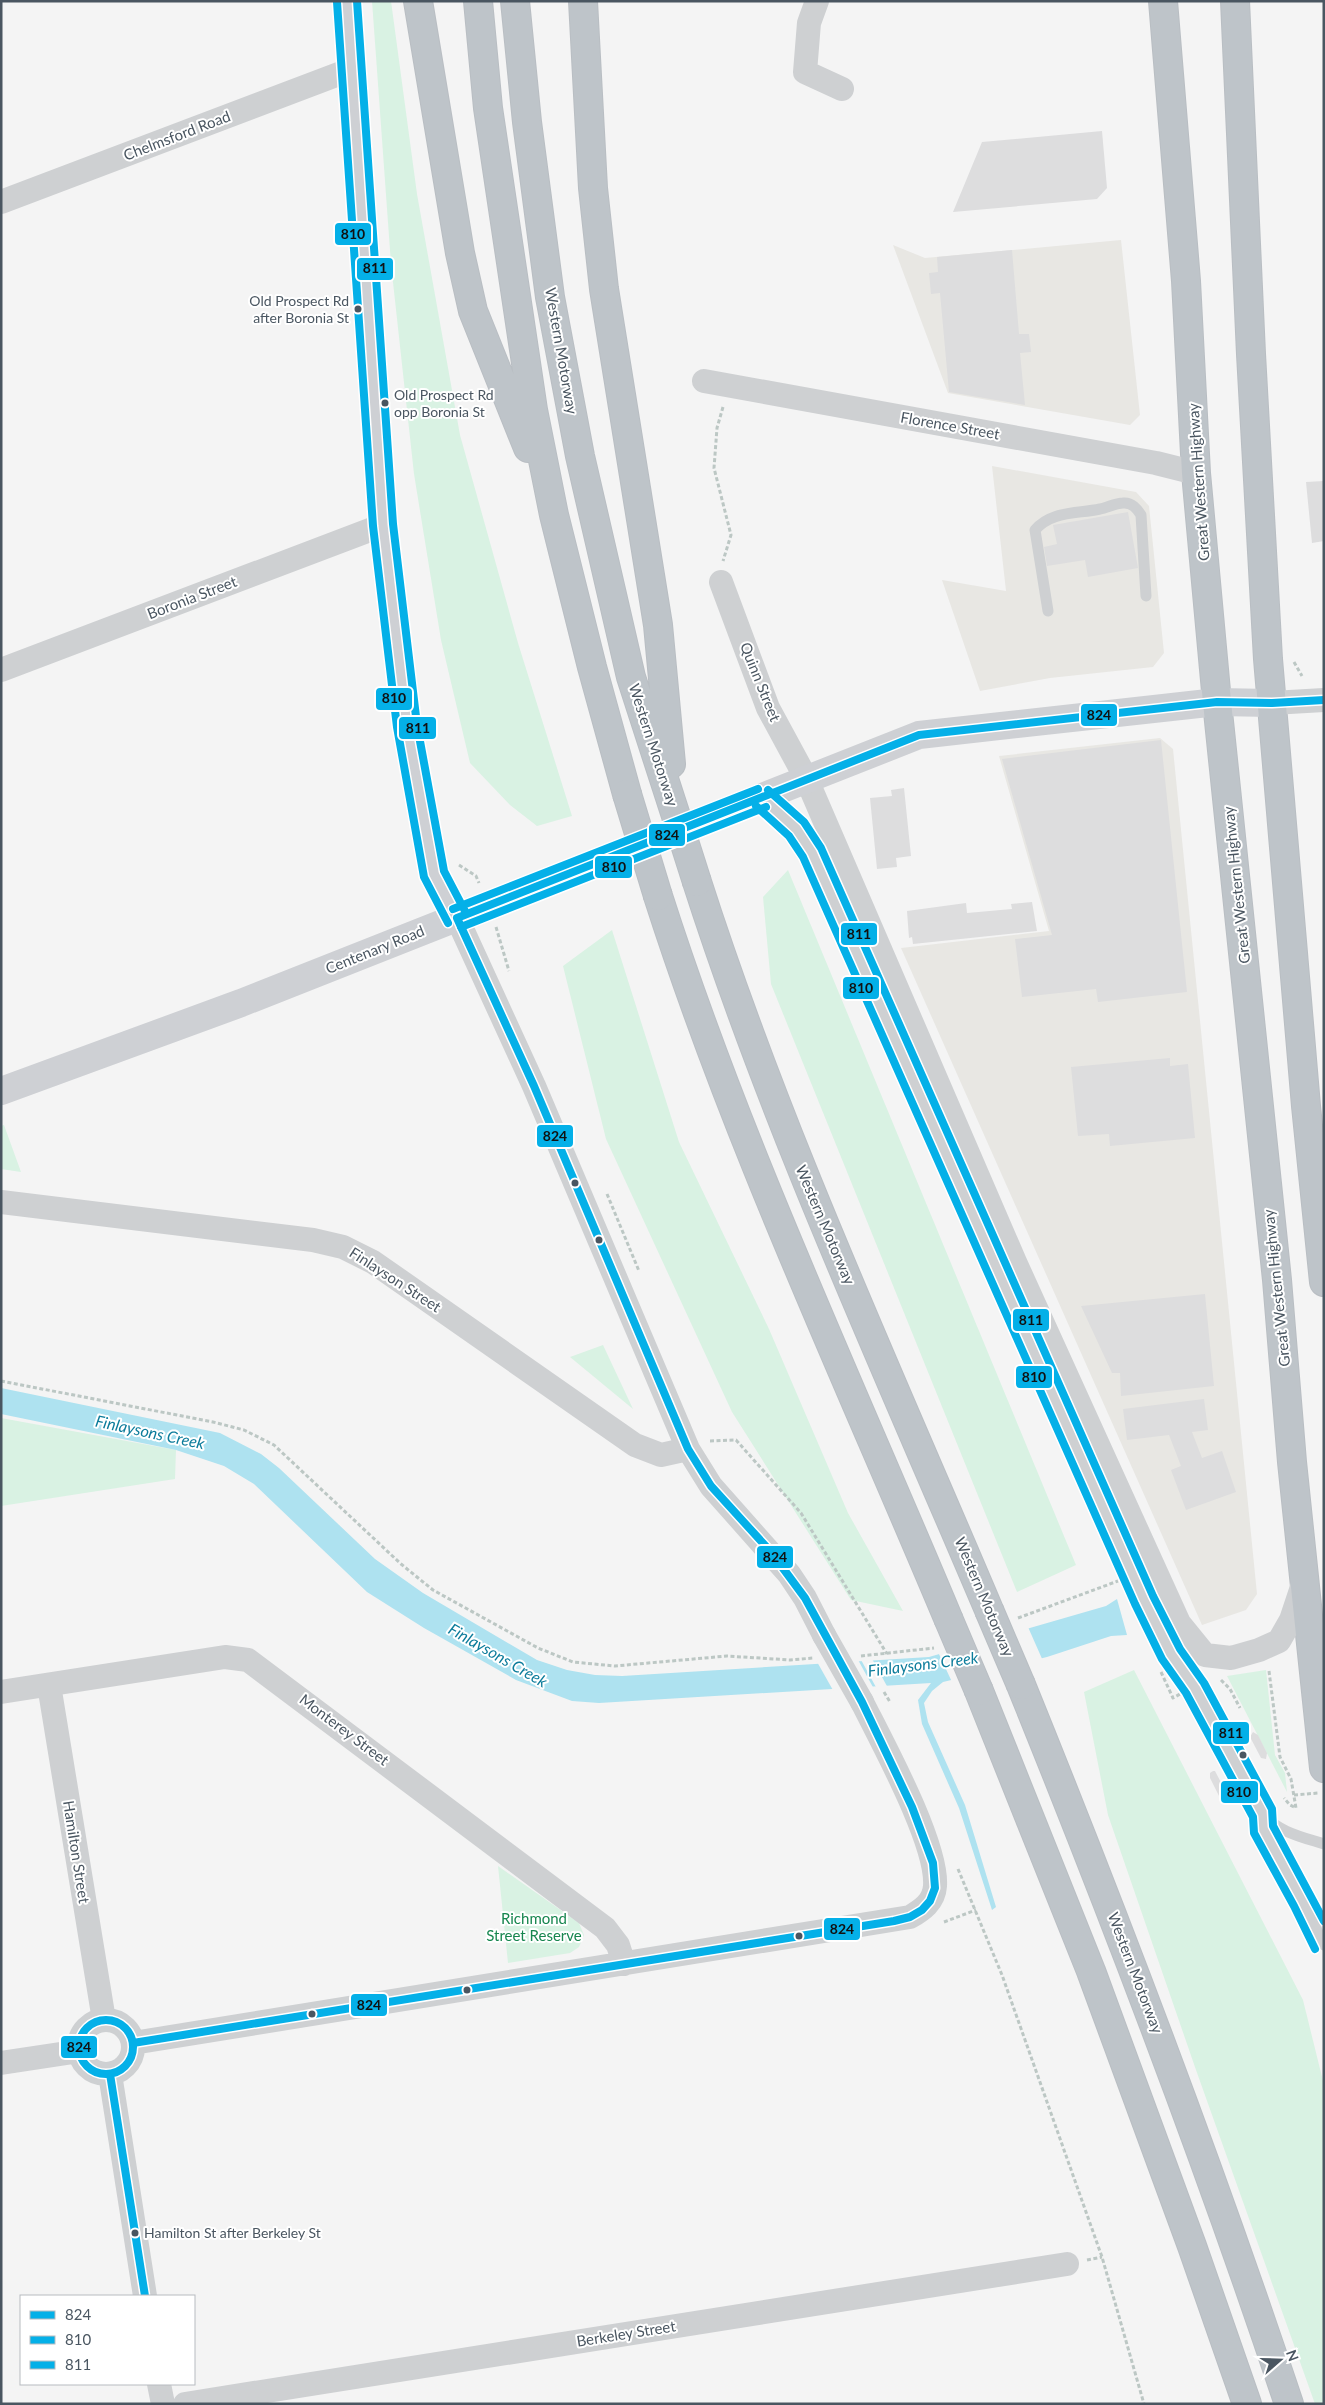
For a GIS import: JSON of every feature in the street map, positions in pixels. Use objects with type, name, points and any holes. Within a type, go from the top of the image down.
[{"type":"highway","points":[[418,1],[459,243],[473,311],[554,515]]},
{"type":"highway","points":[[478,1],[488,108],[514,294],[533,410],[554,515],[592,667],[627,794],[658,896],[704,1031],[767,1193],[979,1691],[1094,1980],[1189,2237],[1247,2404]]},
{"type":"highway","name":"Western Motorway","points":[[515,1],[527,122],[550,297],[580,456],[631,677],[669,780],[676,816],[697,882],[751,1039],[793,1148],[1021,1685],[1157,2030],[1289,2404]]},
{"type":"highway","points":[[583,1],[593,188],[603,280],[658,625],[669,780]]},
{"type":"highway","name":"Great Western Highway","points":[[1163,1],[1186,281],[1196,473],[1217,702],[1277,1280],[1304,1581],[1324,1768]]},
{"type":"highway","points":[[1235,1],[1252,364],[1272,703],[1315,1105],[1324,1282]]},
{"type":"main road","points":[[347,1],[383,525],[407,726],[434,874],[457,918]]},
{"type":"main road","name":"Centenary Road","points":[[1,1091],[241,1003],[919,735],[1217,702],[1272,703]]},
{"type":"street","points":[[817,1],[809,23],[805,72],[842,89]]},
{"type":"street","name":"Chelmsford Road","points":[[1,202],[352,69]]},
{"type":"street","name":"Florence Street","points":[[704,381],[1146,461],[1196,473]]},
{"type":"street","name":"Boronia Street","points":[[1,670],[383,525]]},
{"type":"street","name":"Quinn Street","points":[[721,582],[768,708],[807,780],[1015,1262],[1180,1623],[1205,1655],[1231,1658],[1259,1650],[1279,1641],[1291,1620],[1304,1581]]},
{"type":"street","points":[[1272,703],[1324,700]]},
{"type":"street","points":[[133,2043],[910,1917],[922,1910],[930,1901],[935,1888],[933,1863],[928,1846],[902,1784],[862,1702],[805,1598],[789,1574],[711,1486],[688,1449],[534,1086],[457,918]]},
{"type":"street","name":"Finlayson Street","points":[[1,1202],[313,1240],[343,1246],[374,1262],[635,1445],[661,1455],[688,1449]]},
{"type":"street","name":"Monterey Street","points":[[1,1692],[225,1657],[248,1660],[605,1928],[618,1945],[624,1964]]},
{"type":"street","name":"Hamilton Street","points":[[49,1685],[104,2020]]},
{"type":"street","points":[[104,2020],[119,2023],[126,2028],[133,2043],[133,2052],[125,2067],[110,2074],[94,2071],[82,2059],[80,2051],[80,2043],[87,2028],[104,2020]]},
{"type":"street","points":[[1,2063],[80,2051]]},
{"type":"street","points":[[110,2074],[145,2295]]},
{"type":"street","name":"Berkeley Street","points":[[185,2404],[1067,2264]]},
{"type":"street","points":[[159,2385],[162,2404]]},
{"type":"lane","points":[[1048,611],[1035,530],[1043,520],[1056,516],[1102,509],[1124,503],[1135,506],[1141,515],[1146,596]]},
{"type":"lane","points":[[762,798],[792,822],[804,837],[812,853],[1144,1600],[1170,1654],[1195,1688],[1263,1814],[1270,1822],[1291,1834],[1324,1844]]},
{"type":"lane","points":[[1263,1814],[1263,1829],[1303,1901],[1324,1945]]},
{"type":"path","points":[[721,582],[723,562],[731,535],[714,468],[717,428],[728,386]]},
{"type":"path","points":[[1291,657],[1302,676]]},
{"type":"path","points":[[502,943],[504,961],[512,979]]},
{"type":"path","points":[[603,1186],[642,1276]]},
{"type":"path","points":[[1,1381],[213,1422],[252,1434],[274,1445],[401,1564],[433,1590],[538,1648],[573,1662],[615,1666],[727,1656],[790,1660]]},
{"type":"path","points":[[706,1432],[714,1448]]},
{"type":"path","points":[[710,1441],[736,1440],[802,1513],[887,1654]]},
{"type":"path","points":[[1268,1663],[1280,1758],[1291,1779],[1296,1808],[1290,1805],[1284,1798]]},
{"type":"path","points":[[1225,1674],[1216,1677],[1230,1690],[1240,1708]]},
{"type":"path","points":[[890,1702],[892,1711]]},
{"type":"path","points":[[1294,1795],[1324,1793]]},
{"type":"path","points":[[956,1865],[1002,1975],[1102,2256],[1144,2404]]},
{"type":"path","points":[[940,1924],[976,1910]]},
{"type":"shaded area","points":[[1121,240],[1140,415],[1130,425],[948,393],[893,245],[925,258]]},
{"type":"shaded area","points":[[992,466],[1136,492],[1149,506],[1164,653],[1153,667],[1050,678],[980,691],[942,580],[1006,591]]},
{"type":"shaded area","points":[[1160,738],[1173,749],[1257,1594],[1246,1610],[1202,1625],[901,948],[1049,931],[999,756]]},
{"type":"green space","points":[[372,1],[391,1],[417,194],[460,435],[518,643],[572,816],[537,826],[510,805],[470,763],[441,640],[414,474],[391,264]]},
{"type":"green space","points":[[788,870],[1076,1565],[1017,1592],[771,984],[763,897]]},
{"type":"green space","points":[[612,930],[679,1142],[769,1329],[848,1513],[903,1611],[851,1600],[732,1412],[606,1139],[563,966]]},
{"type":"green space","points":[[4,1125],[21,1172],[1,1169],[1,1126]]},
{"type":"green space","points":[[603,1345],[633,1409],[570,1357]]},
{"type":"green space","points":[[1,1418],[176,1450],[175,1479],[1,1506]]},
{"type":"green space","points":[[1134,1670],[1303,2000],[1324,2085],[1324,2404],[1315,2404],[1196,2070],[1108,1815],[1084,1692]]},
{"type":"green space","points":[[1266,1670],[1275,1755],[1285,1773],[1287,1792],[1227,1676]]},
{"type":"green space","name":"Richmond Street Reserve","points":[[498,1866],[579,1923],[584,1935],[579,1947],[570,1953],[508,1963]]},
{"type":"water","name":"Finlaysons Creek","points":[[1,1388],[220,1433],[261,1454],[279,1468],[375,1559],[423,1593],[537,1660],[567,1670],[595,1675],[622,1676],[929,1657],[1106,1606],[1117,1599],[1127,1635],[1111,1636],[1047,1657],[943,1682],[932,1691],[924,1703],[928,1722],[965,1805],[996,1907],[992,1910],[959,1808],[922,1724],[918,1700],[931,1683],[599,1703],[572,1701],[516,1680],[424,1628],[367,1592],[254,1484],[224,1466],[176,1450],[1,1414]]},
{"type":"pier","points":[[1028,1627],[1043,1661],[952,1682],[938,1652]]},
{"type":"pier","points":[[871,1657],[888,1688],[877,1689],[860,1658]]},
{"type":"pier","points":[[857,1658],[874,1689],[834,1692],[816,1660]]},
{"type":"building","points":[[1102,131],[1107,188],[1097,199],[953,212],[982,142]]},
{"type":"building","points":[[1012,250],[1019,334],[1029,334],[1031,352],[1020,353],[1025,405],[949,392],[940,293],[931,294],[929,273],[938,272],[937,257]]},
{"type":"building","points":[[1324,481],[1324,541],[1312,543],[1306,482]]},
{"type":"building","points":[[1128,512],[1138,568],[1088,577],[1085,560],[1047,566],[1044,547],[1057,544],[1053,525]]},
{"type":"building","points":[[1161,740],[1187,992],[1098,1002],[1096,989],[1022,997],[1015,939],[1052,935],[1002,759]]},
{"type":"building","points":[[904,788],[911,856],[896,858],[897,867],[877,869],[870,798],[892,796],[891,790]]},
{"type":"building","points":[[1032,902],[1037,931],[913,944],[912,937],[909,938],[907,911],[966,903],[967,913],[1012,909],[1011,904]]},
{"type":"building","points":[[1170,1058],[1170,1066],[1188,1064],[1195,1138],[1110,1146],[1109,1134],[1078,1136],[1071,1067]]},
{"type":"building","points":[[1205,1294],[1214,1386],[1121,1396],[1120,1373],[1112,1373],[1081,1306]]},
{"type":"building","points":[[1204,1399],[1208,1430],[1192,1432],[1202,1458],[1222,1451],[1236,1492],[1186,1510],[1171,1470],[1181,1466],[1169,1435],[1127,1440],[1123,1409]]},
{"type":"building","points":[[1253,1732],[1258,1735],[1267,1753],[1266,1759],[1261,1758],[1250,1737]]},
{"type":"building","points":[[1215,1771],[1227,1794],[1224,1799],[1219,1796],[1210,1778],[1210,1773]]},
{"type":"transit line","name":"811","points":[[357,1],[393,524],[417,725],[444,871],[466,913]]},
{"type":"transit line","name":"810","points":[[337,2],[373,526],[397,727],[424,877],[448,923]]},
{"type":"transit line","name":"824","points":[[457,918],[919,735],[1217,702],[1272,703],[1324,700]]},
{"type":"transit line","name":"811","points":[[453,909],[758,789]]},
{"type":"transit line","name":"811","points":[[768,790],[804,822],[821,848],[1153,1596],[1180,1649],[1204,1683],[1272,1809],[1273,1826],[1324,1921]]},
{"type":"transit line","name":"810","points":[[756,806],[789,836],[803,857],[1135,1604],[1162,1659],[1186,1693],[1253,1817],[1254,1833],[1315,1949]]},
{"type":"transit line","name":"810","points":[[461,927],[766,807]]},
{"type":"transit line","name":"824","points":[[133,2043],[894,1921],[910,1917],[922,1910],[930,1901],[935,1888],[933,1863],[912,1807],[862,1702],[805,1598],[771,1552],[711,1486],[688,1449],[534,1086],[457,918]]},
{"type":"transit line","name":"824","points":[[106,2020],[116,2022],[125,2028],[131,2037],[133,2047],[131,2057],[125,2066],[116,2072],[106,2074],[96,2072],[87,2066],[81,2057],[79,2047],[81,2037],[87,2028],[96,2022],[106,2020]]},
{"type":"transit line","name":"824","points":[[110,2074],[145,2295]]},
{"type":"place","name":"Old Prospect Rd after Boronia St","points":[[358,309]]},
{"type":"place","name":"Old Prospect Rd opp Boronia St","points":[[385,403]]},
{"type":"place","name":"Hamilton St after Berkeley St","points":[[135,2233]]}]
